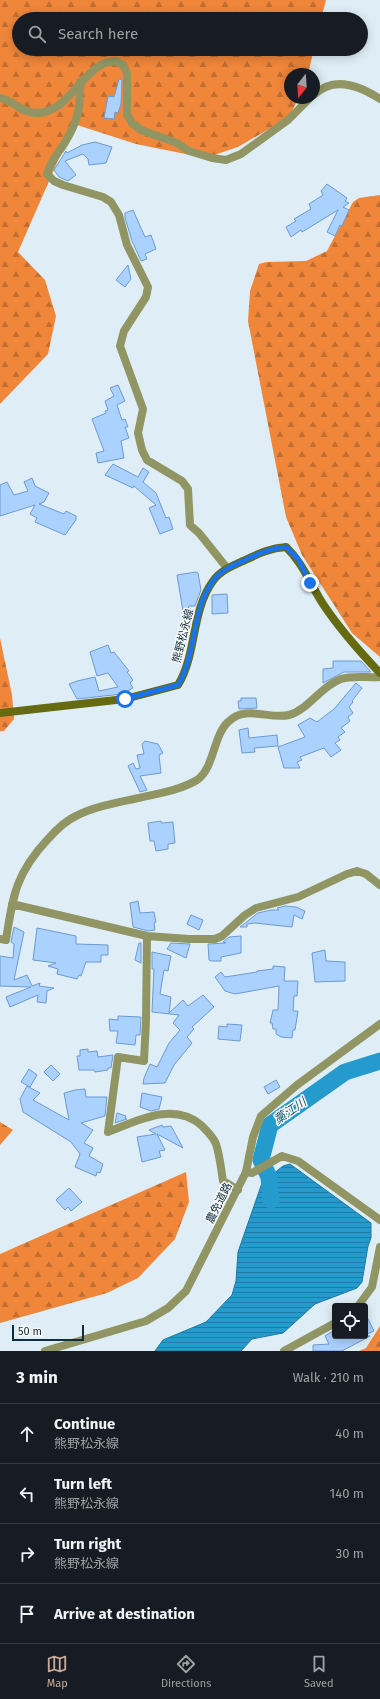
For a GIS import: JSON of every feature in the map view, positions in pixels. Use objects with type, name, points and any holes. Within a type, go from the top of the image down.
[{"type":"main road","name":"熊野松永線","points":[[0,713],[125,699],[178,685],[185,674],[202,604],[213,581],[227,568],[270,548],[286,547],[298,559],[324,606],[380,673]]},
{"type":"street","points":[[0,98],[21,110],[35,114],[46,112],[63,103],[80,82],[102,64],[116,61],[124,66],[127,74],[127,114],[136,126],[141,130],[177,143],[189,151],[212,158],[226,160],[241,154],[273,131],[303,104]]},
{"type":"street","points":[[80,82],[81,103],[74,126],[49,165],[47,174],[54,181],[63,185],[103,197],[111,202],[119,215],[127,245],[148,288],[146,297],[124,331],[120,346],[143,410],[138,433],[142,450],[147,460],[182,481],[188,489],[190,525],[227,568]]},
{"type":"street","points":[[320,91],[328,85],[351,85],[364,89],[380,99]]},
{"type":"street","points":[[0,939],[6,940],[12,904],[20,877],[32,856],[61,826],[76,816],[110,805],[183,787],[198,779],[207,768],[218,736],[227,722],[236,716],[249,713],[288,715],[298,711],[324,688],[341,679],[380,677]]},
{"type":"street","points":[[12,904],[147,936],[215,939],[222,936],[245,915],[256,908],[298,897],[356,871],[366,874],[380,885]]},
{"type":"street","points":[[147,936],[144,1061],[118,1057],[108,1132],[156,1114],[171,1113],[195,1120],[209,1133],[216,1144],[223,1181],[238,1190]]},
{"type":"street","name":"農免道路","points":[[45,1351],[138,1323],[168,1308],[186,1291],[246,1172],[253,1137],[261,1116],[297,1085],[380,1024]]},
{"type":"street","points":[[246,1172],[252,1173],[282,1156],[298,1161],[380,1220]]},
{"type":"street","points":[[360,1303],[372,1287],[380,1247]]},
{"type":"street","points":[[284,1351],[332,1325]]},
{"type":"green space","points":[[0,0],[326,0],[323,12],[12,12],[12,56],[312,56],[309,68],[284,68],[284,104],[296,104],[288,118],[238,147],[205,158],[136,144],[74,124],[18,252],[45,280],[56,316],[48,354],[0,404]]},
{"type":"green space","points":[[380,195],[380,657],[352,633],[302,555],[286,517],[248,321],[250,291],[259,264],[266,262],[306,261],[327,251],[353,202],[359,198]]},
{"type":"green space","points":[[0,638],[12,695],[14,719],[4,731],[0,731]]},
{"type":"green space","points":[[0,1122],[13,1130],[0,1145]]},
{"type":"green space","points":[[186,1172],[189,1202],[175,1239],[138,1278],[107,1293],[0,1323],[0,1254]]},
{"type":"green space","points":[[380,1326],[380,1351],[359,1351],[366,1348]]},
{"type":"water","points":[[290,1164],[371,1223],[371,1238],[368,1246],[362,1282],[357,1288],[315,1304],[283,1333],[252,1339],[241,1351],[155,1351],[163,1340],[206,1322],[232,1295],[236,1281],[238,1252],[262,1183],[283,1166]]},
{"type":"building","points":[[119,79],[122,80],[121,104],[118,113],[115,112],[114,119],[104,118],[108,96],[114,97]]},
{"type":"building","points":[[95,142],[112,147],[106,163],[89,165],[88,159],[83,154],[65,161],[76,175],[68,181],[59,177],[54,170],[66,151],[67,153],[82,145]]},
{"type":"building","points":[[327,184],[347,198],[345,201],[349,203],[343,207],[349,210],[342,226],[340,225],[335,236],[327,232],[338,210],[291,237],[286,227],[296,221],[294,219],[311,209],[309,204],[323,195],[321,191]]},
{"type":"building","points":[[133,210],[145,237],[151,235],[156,249],[145,254],[147,259],[141,261],[132,241],[125,218],[125,213]]},
{"type":"building","points":[[128,265],[131,279],[125,287],[116,280]]},
{"type":"building","points":[[118,385],[125,401],[117,405],[122,420],[125,419],[128,427],[125,427],[129,438],[121,441],[124,458],[98,463],[96,453],[104,451],[92,419],[106,413],[105,411],[108,410],[105,401],[114,396],[110,388]]},
{"type":"building","points":[[113,464],[138,477],[143,468],[149,472],[143,482],[156,493],[166,518],[169,517],[173,529],[160,534],[149,508],[156,505],[134,486],[133,488],[105,475]]},
{"type":"building","points":[[32,478],[35,486],[49,493],[44,502],[39,504],[64,514],[66,511],[76,516],[76,520],[65,535],[35,522],[37,518],[30,514],[35,505],[0,516],[0,485],[7,482],[14,495],[28,491],[24,482]]},
{"type":"building","points":[[198,573],[201,590],[195,606],[189,606],[185,623],[177,575]]},
{"type":"building","points":[[227,594],[228,613],[212,614],[212,595]]},
{"type":"building","points":[[108,645],[111,653],[114,652],[129,671],[127,672],[133,680],[130,683],[133,688],[122,694],[77,699],[69,684],[77,681],[95,677],[99,691],[118,687],[108,673],[97,676],[90,652]]},
{"type":"building","points":[[333,661],[361,661],[371,672],[344,672],[323,683],[323,669],[333,668]]},
{"type":"building","points":[[356,683],[362,688],[349,707],[353,713],[348,717],[350,721],[341,728],[345,732],[338,737],[340,740],[335,743],[341,750],[331,757],[324,748],[300,757],[302,760],[297,762],[300,768],[284,768],[278,747],[305,737],[298,725],[310,718],[317,722],[334,709]]},
{"type":"building","points":[[241,698],[256,698],[257,708],[239,709],[238,701],[241,701]]},
{"type":"building","points":[[248,728],[249,738],[277,735],[278,746],[254,748],[255,752],[242,753],[239,730]]},
{"type":"building","points":[[145,741],[158,744],[163,753],[159,755],[161,773],[140,776],[147,790],[140,792],[128,766],[133,763],[136,769],[140,768],[137,755],[144,754],[142,744]]},
{"type":"building","points":[[161,821],[162,823],[173,822],[175,843],[168,844],[168,849],[156,851],[154,841],[150,841],[148,823]]},
{"type":"building","points":[[138,901],[140,913],[154,912],[156,922],[154,923],[155,930],[148,931],[133,927],[130,903]]},
{"type":"building","points":[[285,906],[296,907],[305,911],[302,919],[294,915],[292,927],[255,923],[247,924],[247,927],[240,927],[258,913],[279,910],[277,908]]},
{"type":"building","points":[[191,915],[203,920],[199,930],[187,924]]},
{"type":"building","points":[[14,927],[24,932],[14,980],[27,975],[32,986],[40,983],[39,986],[54,988],[47,991],[46,1003],[37,1002],[38,995],[10,1007],[6,997],[31,987],[0,986],[0,956],[13,958],[14,944],[11,942]]},
{"type":"building","points":[[37,928],[76,936],[76,944],[108,945],[108,955],[101,955],[101,962],[86,962],[81,976],[79,975],[77,979],[57,974],[58,969],[48,966],[56,963],[33,960]]},
{"type":"building","points":[[241,936],[241,953],[221,957],[221,961],[209,960],[208,944],[226,943],[223,942],[229,937]]},
{"type":"building","points":[[139,943],[141,943],[141,963],[135,960]]},
{"type":"building","points":[[171,943],[190,944],[186,958],[167,949]]},
{"type":"building","points":[[325,950],[326,961],[345,962],[345,981],[315,982],[312,953]]},
{"type":"building","points":[[152,952],[171,956],[168,971],[164,970],[160,994],[171,997],[169,1013],[183,1000],[188,1006],[203,995],[214,1007],[192,1027],[194,1029],[187,1037],[192,1043],[174,1065],[165,1083],[143,1084],[150,1064],[157,1067],[169,1043],[180,1030],[173,1023],[179,1015],[152,1012],[154,969],[152,969]]},
{"type":"building","points":[[273,966],[285,967],[284,981],[298,981],[297,996],[294,996],[293,1011],[298,1011],[292,1038],[281,1037],[276,1034],[276,1029],[273,1029],[272,1023],[270,1023],[273,1010],[278,1010],[279,986],[235,994],[225,991],[215,977],[221,972],[225,977],[273,969]]},
{"type":"building","points":[[118,1016],[141,1017],[140,1035],[136,1035],[135,1045],[116,1043],[118,1031],[110,1031],[109,1019],[118,1020]]},
{"type":"building","points":[[227,1024],[242,1025],[240,1041],[218,1039],[219,1026],[227,1027]]},
{"type":"building","points":[[88,1049],[88,1052],[97,1051],[98,1057],[113,1055],[111,1068],[108,1068],[108,1070],[95,1072],[94,1070],[79,1070],[77,1056],[80,1056],[80,1050]]},
{"type":"building","points":[[51,1065],[60,1074],[53,1081],[44,1072]]},
{"type":"building","points":[[29,1069],[37,1075],[30,1087],[21,1082]]},
{"type":"building","points":[[276,1080],[280,1087],[268,1094],[264,1087]]},
{"type":"building","points":[[27,1086],[40,1093],[33,1100],[69,1120],[64,1093],[85,1089],[86,1097],[107,1097],[105,1116],[81,1123],[93,1130],[84,1143],[93,1148],[89,1156],[103,1164],[100,1173],[97,1172],[96,1176],[75,1167],[80,1154],[71,1142],[23,1112],[20,1099]]},
{"type":"building","points":[[142,1093],[162,1097],[159,1109],[151,1111],[140,1107]]},
{"type":"building","points":[[117,1113],[126,1116],[125,1118],[127,1119],[115,1123]]},
{"type":"building","points":[[162,1125],[163,1127],[171,1126],[183,1148],[157,1134],[165,1150],[159,1151],[161,1157],[142,1162],[137,1137],[156,1134],[149,1130]]},
{"type":"building","points":[[69,1188],[82,1202],[71,1211],[68,1207],[65,1210],[56,1200]]},
{"type":"building","points":[[368,1319],[374,1331],[368,1334]]},
{"type":"building","points":[[332,1332],[332,1339],[364,1339],[342,1351],[313,1351],[313,1345],[329,1344],[325,1336]]},
{"type":"waterway","name":"藁江川","points":[[271,1200],[269,1177],[261,1160],[270,1125],[345,1072],[380,1061]]},
{"type":"route","points":[[125,699],[166,690],[178,685],[185,674],[202,604],[213,581],[227,568],[270,548],[286,547],[298,559],[310,583]]}]
